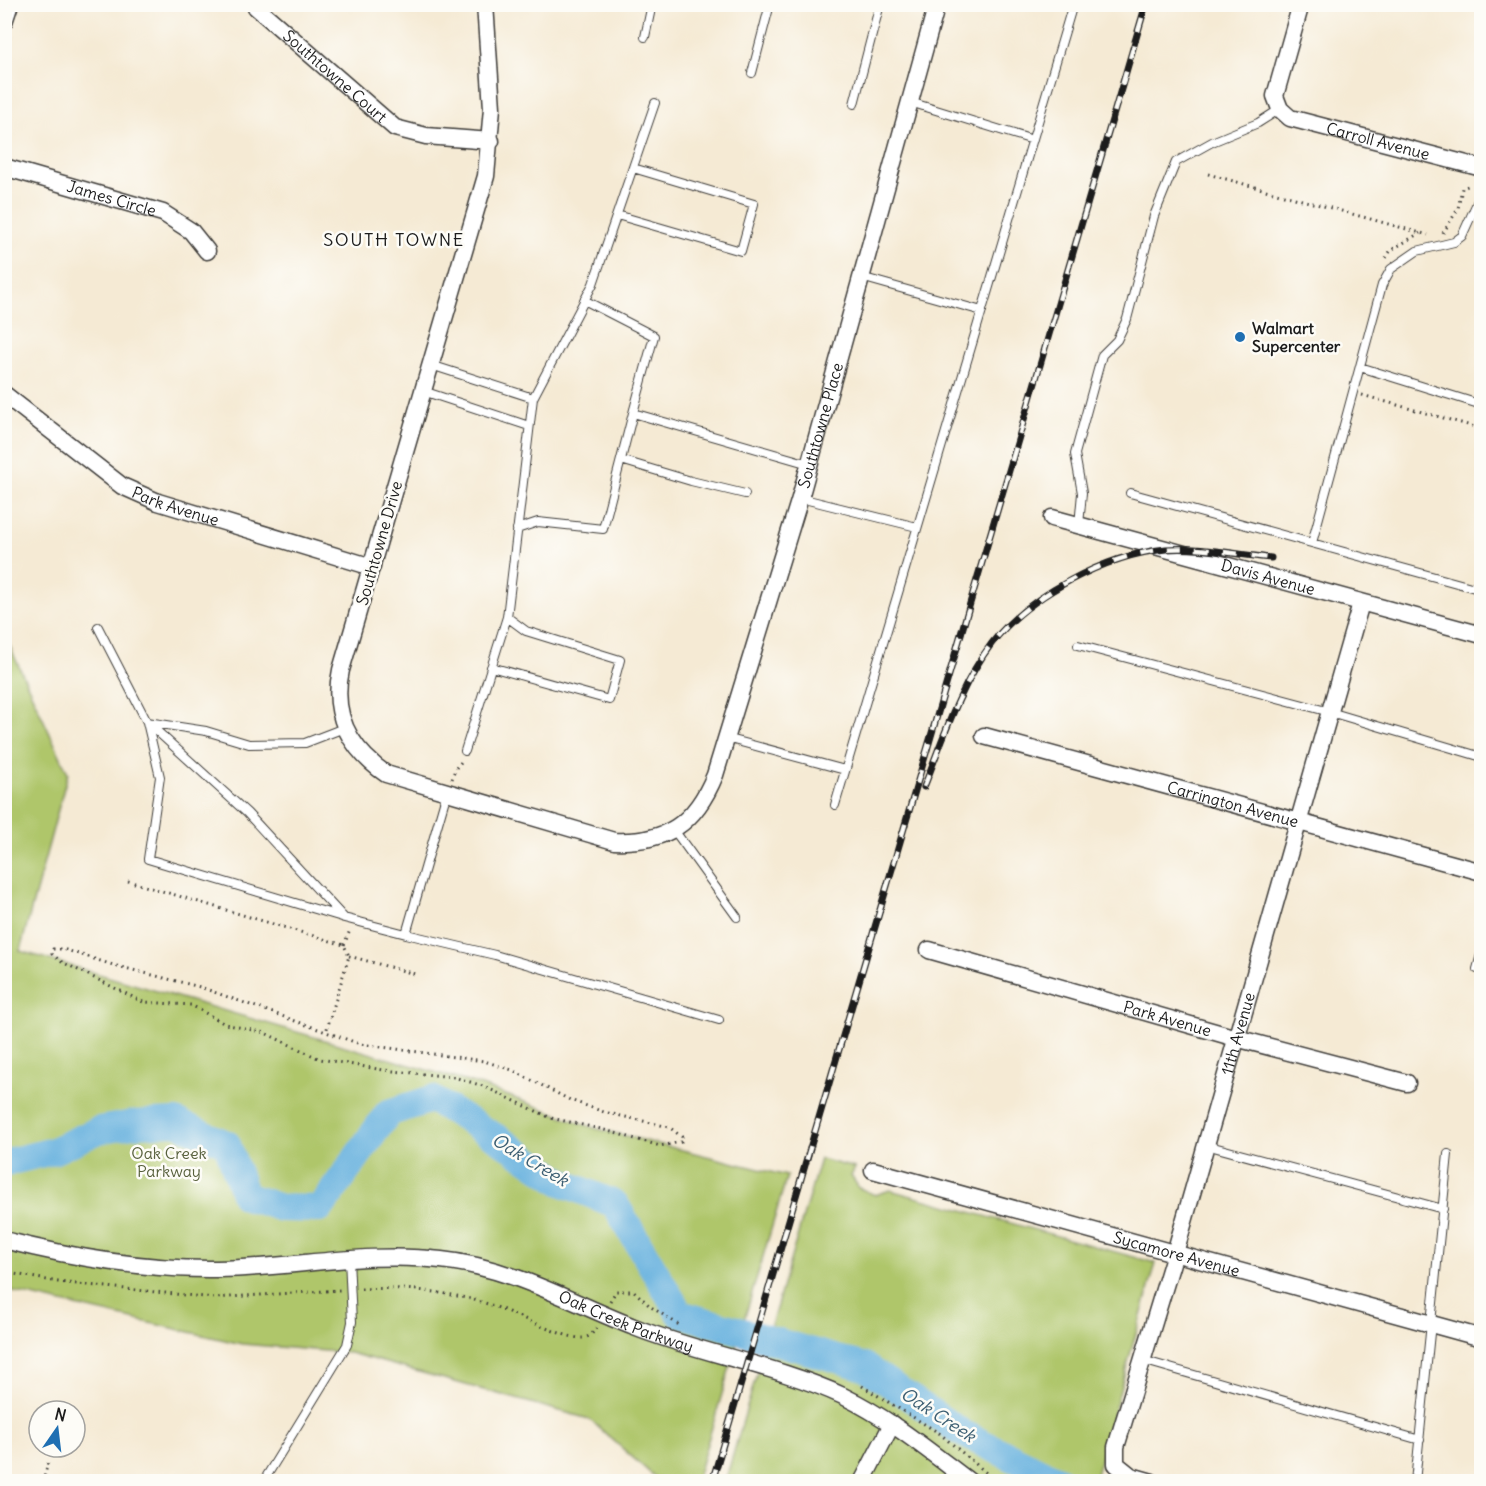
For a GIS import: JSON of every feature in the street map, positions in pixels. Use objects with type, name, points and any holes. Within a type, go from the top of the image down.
[{"type":"street","points":[[4,22],[10,4]]},
{"type":"street","name":"Southtowne Drive","points":[[485,4],[491,75],[491,141],[483,185],[337,686],[338,705],[344,728],[355,747],[367,761],[386,774],[614,841],[636,842],[674,830]]},
{"type":"street","points":[[1280,109],[1275,96],[1301,4]]},
{"type":"street","name":"Southtowne Place","points":[[674,830],[691,817],[706,797],[726,738],[800,498],[910,102],[933,5]]},
{"type":"street","name":"Southtowne Court","points":[[256,7],[395,128],[426,136],[491,141]]},
{"type":"street","name":"Carroll Avenue","points":[[1280,109],[1290,118],[1482,168]]},
{"type":"street","name":"James Circle","points":[[4,167],[163,213],[191,231],[207,251]]},
{"type":"street","name":"Park Avenue","points":[[4,394],[122,486],[158,502],[372,567]]},
{"type":"street","name":"Davis Avenue","points":[[1053,518],[1482,635]]},
{"type":"street","name":"11th Avenue","points":[[1152,1482],[1131,1476],[1116,1464],[1116,1447],[1175,1253],[1361,603]]},
{"type":"street","name":"Carrington Avenue","points":[[984,736],[1482,872]]},
{"type":"street","name":"Park Avenue","points":[[928,950],[1236,1038],[1407,1083]]},
{"type":"street","name":"Sycamore Avenue","points":[[873,1170],[1482,1338]]},
{"type":"street","name":"Oak Creek Parkway","points":[[4,1240],[67,1256],[152,1266],[217,1269],[349,1258],[441,1260],[476,1266],[524,1279],[634,1327],[842,1395],[892,1424],[970,1482]]},
{"type":"street","points":[[862,1482],[892,1424]]},
{"type":"lane","points":[[645,37],[652,4]]},
{"type":"lane","points":[[752,73],[770,4]]},
{"type":"lane","points":[[854,104],[880,4]]},
{"type":"lane","points":[[835,805],[1073,4]]},
{"type":"lane","points":[[910,102],[1033,140]]},
{"type":"lane","points":[[465,751],[507,617],[533,398],[584,300],[655,104]]},
{"type":"lane","points":[[1079,525],[1082,493],[1076,454],[1078,443],[1102,355],[1117,340],[1126,319],[1154,216],[1176,162],[1212,142],[1258,123],[1280,109]]},
{"type":"lane","points":[[616,215],[741,251],[753,204],[633,168]]},
{"type":"lane","points":[[1312,543],[1382,285],[1391,269],[1417,251],[1454,242],[1462,236],[1482,192]]},
{"type":"lane","points":[[861,278],[982,311]]},
{"type":"lane","points":[[517,529],[538,522],[603,530],[654,336],[584,300]]},
{"type":"lane","points":[[430,365],[533,398]]},
{"type":"lane","points":[[1359,366],[1482,405]]},
{"type":"lane","points":[[423,391],[529,426]]},
{"type":"lane","points":[[633,413],[809,464]]},
{"type":"lane","points":[[621,460],[745,494]]},
{"type":"lane","points":[[1130,493],[1482,590]]},
{"type":"lane","points":[[800,498],[917,527]]},
{"type":"lane","points":[[491,668],[609,700],[620,660],[526,631],[507,617]]},
{"type":"lane","points":[[98,627],[147,722],[160,777],[148,859],[344,918],[495,955],[619,993],[719,1020]]},
{"type":"lane","points":[[1078,645],[1330,712],[1482,757]]},
{"type":"lane","points":[[147,722],[206,731],[249,744],[305,743],[344,728]]},
{"type":"lane","points":[[147,722],[247,813],[344,918]]},
{"type":"lane","points":[[726,738],[845,770]]},
{"type":"lane","points":[[406,934],[447,792]]},
{"type":"lane","points":[[674,830],[738,917]]},
{"type":"lane","points":[[1477,969],[1482,951]]},
{"type":"lane","points":[[1206,1145],[1443,1209]]},
{"type":"lane","points":[[1415,1482],[1448,1154]]},
{"type":"lane","points":[[263,1482],[347,1345],[352,1322],[349,1258]]},
{"type":"lane","points":[[1142,1360],[1420,1440]]},
{"type":"path","points":[[1208,174],[1426,235],[1443,233],[1458,209],[1462,188],[1468,186]]},
{"type":"path","points":[[1353,392],[1482,429]]},
{"type":"path","points":[[447,792],[465,751]]},
{"type":"path","points":[[128,881],[344,945],[349,956],[326,1032]]},
{"type":"path","points":[[53,949],[63,949],[113,965],[200,987],[326,1032],[360,1044],[484,1061],[512,1070],[570,1100],[592,1108],[669,1127],[678,1131],[682,1137],[681,1142],[660,1146],[551,1118],[483,1086],[454,1077],[383,1070],[320,1059],[265,1033],[225,1024],[191,1005],[143,1002],[60,961],[52,954],[53,949]]},
{"type":"path","points":[[349,956],[415,974]]},
{"type":"path","points":[[4,1272],[58,1282],[214,1298],[399,1288],[451,1293],[569,1335],[584,1338],[594,1333],[599,1323]]},
{"type":"path","points":[[43,1482],[48,1462]]},
{"type":"green space","name":"Oak Creek Parkway","points":[[4,634],[68,773],[20,951],[482,1086],[594,1128],[787,1176],[696,1481],[666,1481],[656,1478],[589,1419],[350,1353],[242,1344],[5,1290]]},
{"type":"green space","points":[[820,1159],[855,1168],[851,1176],[859,1188],[875,1195],[890,1190],[1156,1263],[1096,1475],[1117,1481],[725,1482]]},
{"type":"waterway","name":"Oak Creek","points":[[4,1163],[53,1151],[99,1130],[133,1124],[176,1122],[227,1144],[245,1196],[281,1208],[320,1209],[388,1113],[432,1099],[499,1139],[561,1182],[615,1204],[680,1314],[865,1367],[962,1433],[1062,1482]]},
{"type":"railway","points":[[712,1482],[1146,4]]},
{"type":"railway","points":[[924,787],[961,694],[981,659],[1008,625],[1047,594],[1070,580],[1119,559],[1166,549],[1204,550],[1271,558]]},
{"type":"place","name":"Walmart Supercenter","points":[[1240,337]]},
{"type":"district","name":"SOUTH TOWNE","points":[[394,240]]}]
